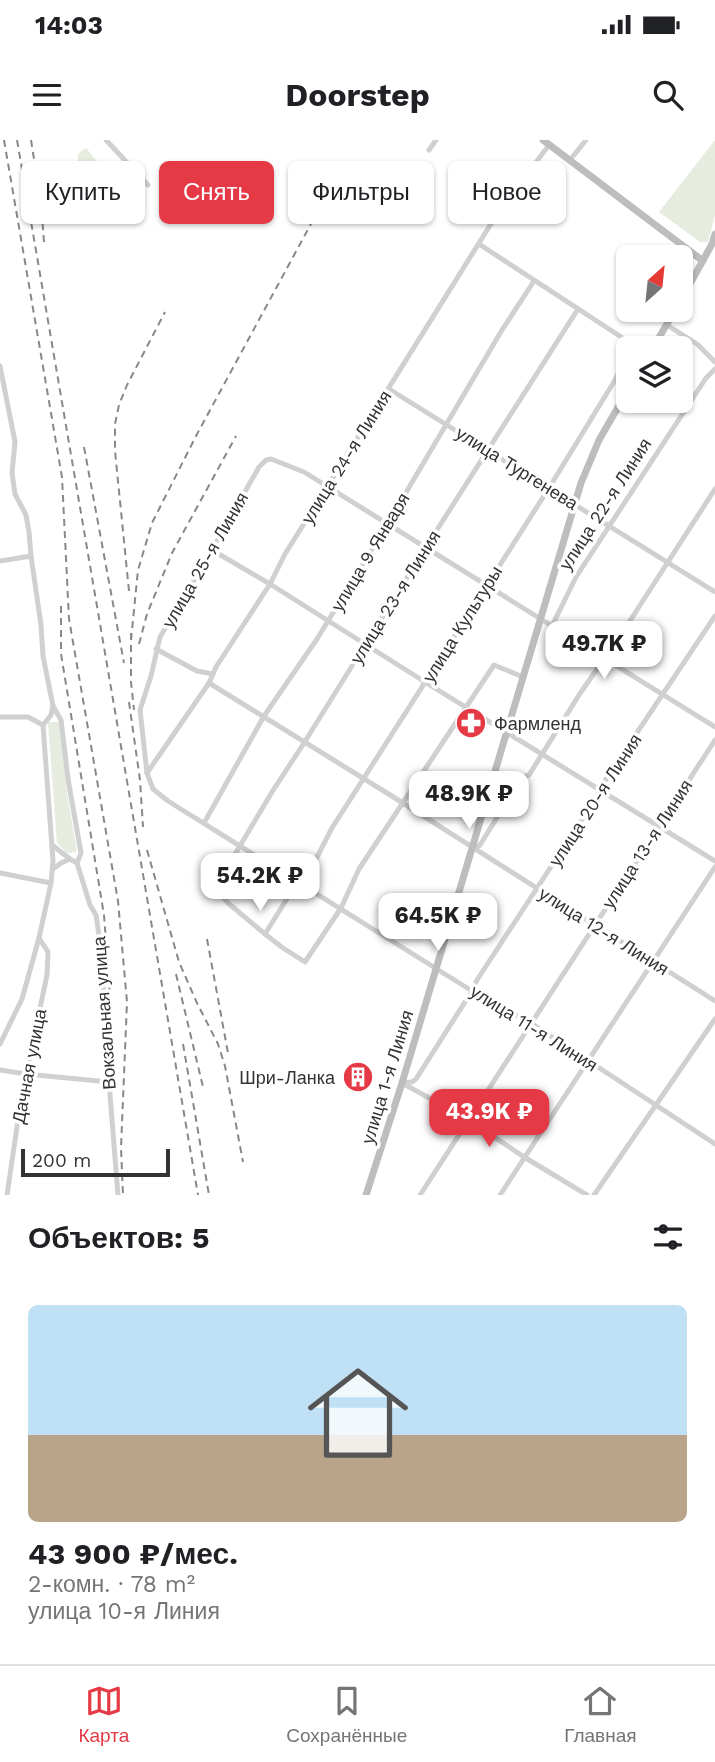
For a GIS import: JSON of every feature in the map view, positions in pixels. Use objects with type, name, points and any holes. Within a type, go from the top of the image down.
[{"type":"main road","points":[[546,142],[703,261]]},
{"type":"main road","points":[[693,279],[715,234]]},
{"type":"main road","points":[[660,336],[669,322]]},
{"type":"main road","name":"улица 22-я Линия","points":[[473,849],[581,483],[599,440],[616,411]]},
{"type":"main road","name":"улица 1-я Линия","points":[[366,1195],[473,849]]},
{"type":"street","points":[[106,140],[148,185]]},
{"type":"street","points":[[429,150],[436,140]]},
{"type":"street","points":[[570,160],[586,140]]},
{"type":"street","name":"улица 24-я Линия","points":[[148,773],[209,683],[285,554],[499,211],[546,142]]},
{"type":"street","points":[[479,244],[620,336]]},
{"type":"street","name":"улица 9 Января","points":[[204,823],[264,716],[298,667],[388,523],[534,281]]},
{"type":"street","name":"улица 23-я Линия","points":[[265,934],[215,888],[272,792],[578,309]]},
{"type":"street","points":[[667,325],[697,344],[715,362]]},
{"type":"street","name":"Вокзальная улица","points":[[0,366],[15,442],[12,473],[15,494],[26,515],[43,656],[52,706],[61,720],[81,853],[77,863],[90,905],[96,915],[100,938],[118,1195]]},
{"type":"street","name":"улица 22-я Линия","points":[[552,626],[576,577],[609,524],[706,378],[715,369]]},
{"type":"street","name":"улица Культуры","points":[[265,934],[300,883],[616,378]]},
{"type":"street","name":"улица Тургенева","points":[[389,389],[715,592]]},
{"type":"street","name":"улица 25-я Линия","points":[[148,773],[140,710],[159,637],[259,467],[266,460],[275,460],[328,486]]},
{"type":"street","points":[[328,486],[715,727]]},
{"type":"street","points":[[473,849],[480,845],[522,777],[530,775],[579,695],[715,489]]},
{"type":"street","points":[[212,550],[270,583],[715,861]]},
{"type":"street","points":[[0,561],[31,556]]},
{"type":"street","name":"улица 20-я Линия","points":[[402,1083],[416,1079],[606,779],[715,616]]},
{"type":"street","points":[[156,649],[197,671],[213,674]]},
{"type":"street","points":[[265,934],[305,962],[341,908],[359,869],[494,665],[523,677]]},
{"type":"street","name":"улица 12-я Линия","points":[[209,683],[715,1001]]},
{"type":"street","points":[[0,1045],[22,999],[40,938],[51,883],[52,845],[43,725],[51,715],[52,706]]},
{"type":"street","points":[[0,717],[28,717],[43,725]]},
{"type":"street","name":"улица 13-я Линия","points":[[420,1195],[715,740]]},
{"type":"street","name":"улица 11-я Линия","points":[[148,773],[153,789],[168,801],[472,990],[531,1023],[715,1144]]},
{"type":"street","points":[[52,845],[77,863]]},
{"type":"street","points":[[52,870],[70,859]]},
{"type":"street","points":[[500,1195],[715,867]]},
{"type":"street","points":[[0,873],[51,883]]},
{"type":"street","name":"Дачная улица","points":[[7,1195],[26,1074],[48,963],[48,952],[40,938]]},
{"type":"street","points":[[594,1195],[715,1019]]},
{"type":"street","points":[[0,1070],[109,1082]]},
{"type":"street","points":[[402,1083],[469,1120],[587,1195]]},
{"type":"shaded area","points":[[715,140],[715,215],[708,242],[700,242],[659,212]]},
{"type":"shaded area","points":[[86,148],[97,161],[78,161],[78,154]]},
{"type":"shaded area","points":[[48,722],[59,722],[77,852],[67,853],[57,843]]},
{"type":"railway","points":[[4,140],[62,477],[69,619],[118,901],[127,1002],[121,1148],[123,1195]]},
{"type":"railway","points":[[17,140],[198,1195]]},
{"type":"railway","points":[[31,140],[44,242]]},
{"type":"railway","points":[[131,640],[138,570],[152,523],[311,224]]},
{"type":"railway","points":[[129,591],[115,451],[115,424],[127,385],[165,312]]},
{"type":"railway","points":[[139,644],[147,614],[172,553],[236,436]]},
{"type":"railway","points":[[84,447],[124,663]]},
{"type":"railway","points":[[61,606],[61,654],[104,915],[116,1075]]},
{"type":"railway","points":[[131,633],[134,710]]},
{"type":"railway","points":[[129,702],[140,780],[143,827]]},
{"type":"railway","points":[[147,850],[179,962],[218,1044],[225,1066],[243,1162]]},
{"type":"railway","points":[[207,939],[228,1053]]},
{"type":"railway","points":[[176,974],[203,1087]]},
{"type":"railway","points":[[183,1044],[209,1195]]},
{"type":"place","name":"Фармленд","points":[[471,723]]},
{"type":"place","name":"Шри-Ланка","points":[[358,1077]]}]
